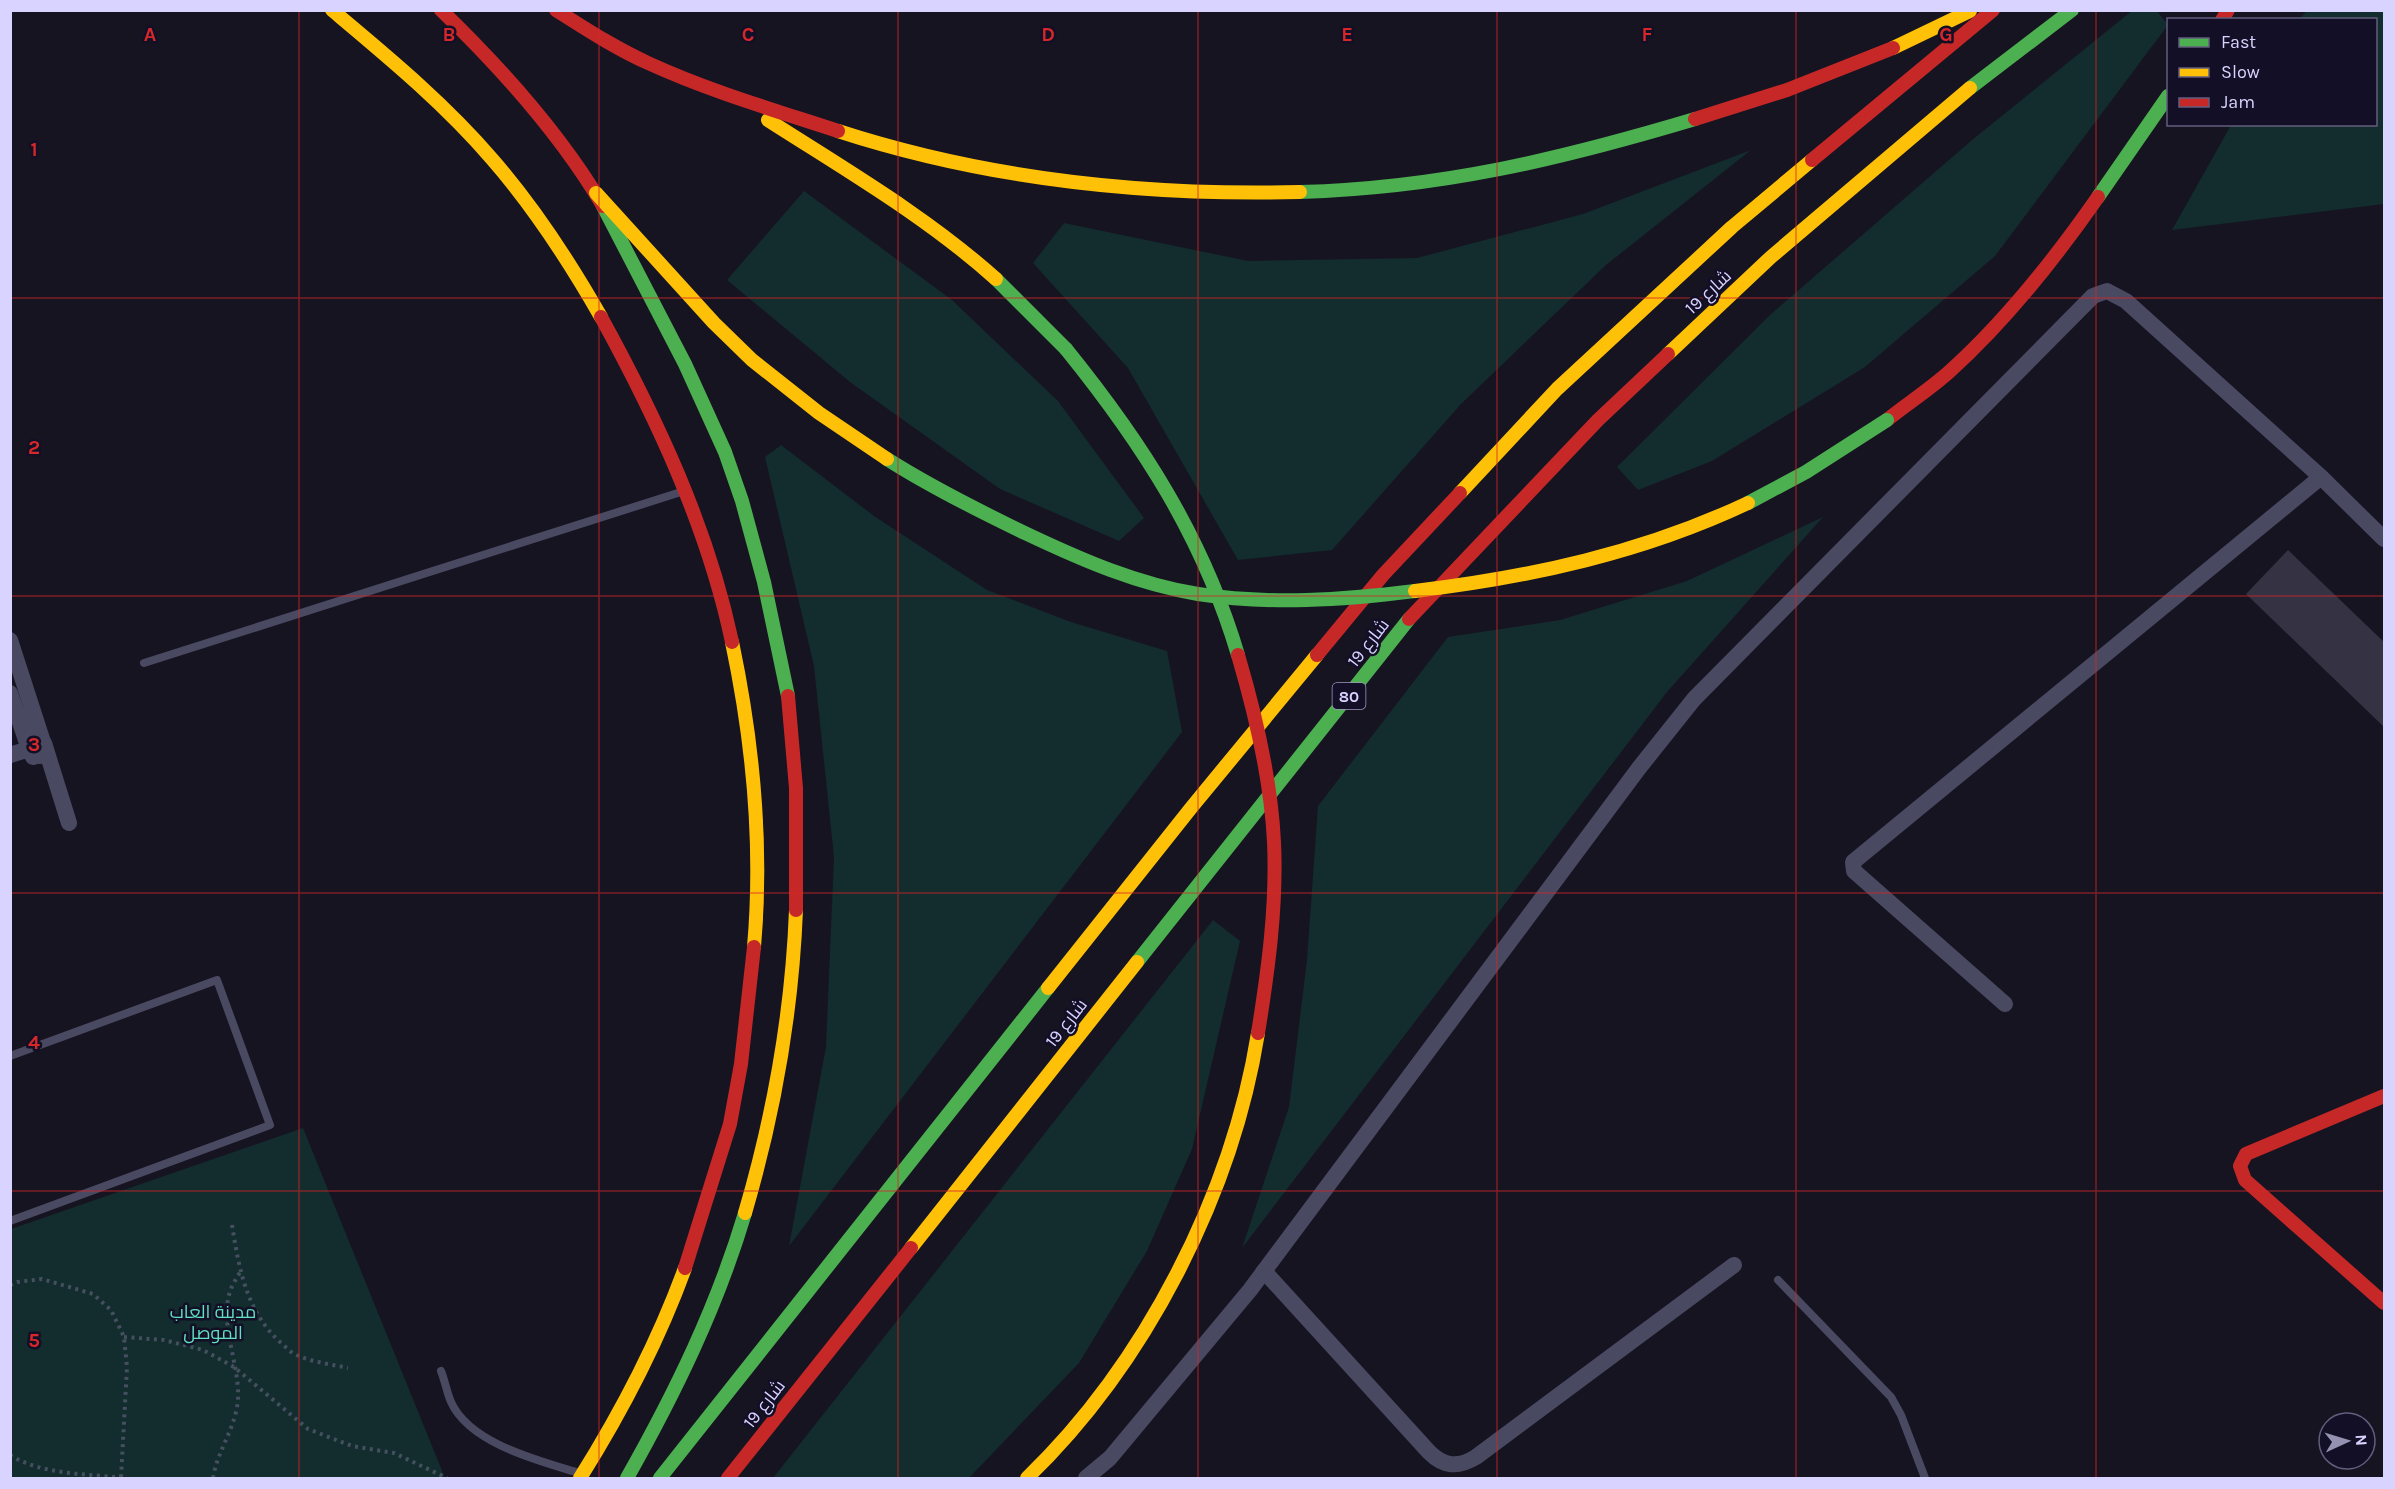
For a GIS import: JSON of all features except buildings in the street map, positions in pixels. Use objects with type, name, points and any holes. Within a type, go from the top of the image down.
[{"type":"main road","points":[[332,10],[406,71],[469,134],[528,204],[580,281],[623,357],[657,425],[684,490],[708,556],[729,629],[745,708],[754,786],[755,952],[746,1031],[730,1126],[704,1215],[673,1297],[638,1377],[581,1476]]},
{"type":"main road","points":[[441,10],[505,76],[596,193],[697,305],[751,359],[815,409],[929,482],[1015,529],[1091,564],[1166,588],[1243,600],[1296,602],[1467,586],[1536,574],[1615,554],[1682,532],[1743,506],[1820,464],[1887,420],[1948,373],[1999,322],[2061,250],[2167,99]]},
{"type":"main road","points":[[556,10],[628,53],[737,99],[923,156],[1000,171],[1074,180],[1151,188],[1235,191],[1312,191],[1391,187],[1464,177],[1564,158],[1748,104],[1922,36],[1970,10]]},
{"type":"main road","name":"شارع 19","points":[[660,1479],[1191,808],[1383,575],[1557,389],[1732,226],[1993,10]]},
{"type":"main road","name":"شارع 19","points":[[728,1479],[1412,616],[1598,420],[1771,257],[1981,79],[2072,10]]},
{"type":"main road","points":[[737,99],[892,200],[959,248],[1010,292],[1066,349],[1118,413],[1159,476],[1201,560],[1231,632],[1247,686],[1264,761],[1273,831],[1273,904],[1267,977],[1257,1048],[1221,1180],[1200,1230],[1141,1335],[1111,1380],[1078,1422],[1027,1479]]},
{"type":"main road","points":[[596,193],[706,408],[732,472],[774,619],[788,695],[796,787],[798,852],[797,932],[789,1017],[762,1152],[718,1294],[652,1435],[627,1479]]},
{"type":"main road","points":[[2385,1096],[2246,1154],[2240,1166],[2245,1180],[2377,1286],[2385,1303]]},
{"type":"street","points":[[1086,1479],[1110,1458],[1264,1271],[1590,834],[1694,699],[2093,296],[2107,291],[2126,302],[2321,477],[2385,540]]},
{"type":"street","points":[[2005,1004],[1854,871],[1853,861],[2321,477]]},
{"type":"street","points":[[10,640],[36,746],[37,765],[60,794],[69,823]]},
{"type":"street","points":[[10,693],[36,746]]},
{"type":"street","points":[[10,755],[36,746]]},
{"type":"street","points":[[1264,1271],[1429,1452],[1446,1464],[1456,1465],[1476,1456],[1734,1265]]},
{"type":"lane","points":[[144,663],[684,490]]},
{"type":"lane","points":[[10,1056],[217,980],[270,1125],[10,1221]]},
{"type":"lane","points":[[1778,1280],[1891,1397],[1901,1415],[1925,1479]]},
{"type":"lane","points":[[441,1371],[452,1404],[471,1428],[525,1456],[581,1476]]},
{"type":"path","points":[[232,1225],[240,1272],[253,1306],[267,1330],[292,1353],[312,1361],[348,1368]]},
{"type":"path","points":[[213,1479],[216,1461],[234,1422],[238,1398],[228,1312],[230,1290],[240,1272]]},
{"type":"path","points":[[10,1285],[17,1282],[42,1280],[93,1294],[111,1310],[124,1337],[127,1367],[123,1478],[57,1471],[21,1462],[10,1455]]},
{"type":"path","points":[[124,1337],[164,1340],[203,1350],[234,1367],[309,1429],[352,1446],[394,1453],[447,1479]]},
{"type":"green space","points":[[2133,10],[2157,11],[2167,24],[1995,256],[1865,367],[1712,461],[1638,490],[1617,467],[1771,314],[1972,140]]},
{"type":"green space","points":[[2307,11],[2384,11],[2384,204],[2172,230],[2230,126],[2377,126],[2377,18],[2300,18]]},
{"type":"green space","points":[[1751,150],[1606,265],[1461,404],[1332,550],[1238,560],[1128,368],[1033,263],[1064,223],[1248,261],[1417,258],[1583,214]]},
{"type":"green space","points":[[804,191],[952,300],[1058,401],[1144,518],[1119,541],[1000,489],[850,382],[727,280]]},
{"type":"green space","points":[[781,445],[874,516],[987,590],[1071,622],[1167,651],[1182,732],[789,1246],[826,1047],[834,857],[814,666],[765,457]]},
{"type":"green space","points":[[1823,517],[1667,692],[1242,1248],[1289,1107],[1307,960],[1318,806],[1448,637],[1560,620],[1687,581]]},
{"type":"green space","points":[[1213,920],[1240,941],[1192,1149],[1147,1251],[1079,1363],[969,1478],[773,1478]]},
{"type":"green space","name":"مدينة العاب الموصل","points":[[303,1128],[445,1478],[11,1478],[11,1229]]},
{"type":"traffic: fast","points":[[1970,88],[2072,10]]},
{"type":"traffic: fast","points":[[2098,197],[2167,97]]},
{"type":"traffic: fast","points":[[1300,192],[1402,185],[1452,178],[1548,159],[1695,119]]},
{"type":"traffic: fast","points":[[603,206],[685,364],[725,452],[742,501],[764,582],[788,696]]},
{"type":"traffic: fast","points":[[996,279],[1066,349]]},
{"type":"traffic: fast","points":[[1066,349],[1120,420],[1167,493],[1207,571],[1238,655]]},
{"type":"traffic: fast","points":[[1748,503],[1806,472],[1887,420]]},
{"type":"traffic: fast","points":[[887,459],[991,517],[1048,544],[1110,570],[1175,590],[1225,597],[1279,600],[1334,599],[1415,591]]},
{"type":"traffic: fast","points":[[1137,962],[1409,619]]},
{"type":"traffic: fast","points":[[660,1478],[1048,988]]},
{"type":"traffic: fast","points":[[627,1478],[694,1349],[722,1282],[745,1213]]},
{"type":"traffic: slow","points":[[332,10],[435,100],[492,159],[550,235],[601,317]]},
{"type":"traffic: slow","points":[[1893,48],[1970,11]]},
{"type":"traffic: slow","points":[[1668,354],[1771,257],[1970,88]]},
{"type":"traffic: slow","points":[[768,120],[914,215],[970,256],[996,279]]},
{"type":"traffic: slow","points":[[838,131],[894,148],[951,161],[1066,181],[1183,191],[1300,192]]},
{"type":"traffic: slow","points":[[1460,493],[1557,389],[1732,227],[1812,160]]},
{"type":"traffic: slow","points":[[596,193],[714,323],[752,360],[819,413],[887,459]]},
{"type":"traffic: slow","points":[[1415,591],[1543,570],[1627,549],[1708,521],[1748,503]]},
{"type":"traffic: slow","points":[[732,642],[746,718],[757,832],[754,947]]},
{"type":"traffic: slow","points":[[1048,988],[1191,808],[1317,655]]},
{"type":"traffic: slow","points":[[745,1213],[765,1138],[780,1063],[794,949],[796,910]]},
{"type":"traffic: slow","points":[[911,1248],[1137,962]]},
{"type":"traffic: slow","points":[[1027,1478],[1070,1433],[1109,1383],[1145,1330],[1177,1274],[1205,1215],[1228,1155],[1245,1094],[1258,1033]]},
{"type":"traffic: slow","points":[[580,1478],[638,1376],[685,1268]]},
{"type":"traffic: jam","points":[[441,10],[507,78],[549,128],[603,206]]},
{"type":"traffic: jam","points":[[556,10],[624,51],[671,73],[742,100],[838,131]]},
{"type":"traffic: jam","points":[[1812,160],[1993,10]]},
{"type":"traffic: jam","points":[[2223,18],[2228,10]]},
{"type":"traffic: jam","points":[[1695,119],[1787,90],[1893,48]]},
{"type":"traffic: jam","points":[[1887,420],[1942,378],[2010,311],[2047,267],[2098,197]]},
{"type":"traffic: jam","points":[[601,317],[661,435],[695,516],[722,599],[732,642]]},
{"type":"traffic: jam","points":[[1409,619],[1598,420],[1668,354]]},
{"type":"traffic: jam","points":[[1317,655],[1383,575],[1460,493]]},
{"type":"traffic: jam","points":[[1238,655],[1262,748],[1270,795],[1274,842],[1273,914],[1258,1033]]},
{"type":"traffic: jam","points":[[788,696],[796,788],[796,910]]},
{"type":"traffic: jam","points":[[685,1268],[730,1124],[741,1064],[754,947]]},
{"type":"traffic: jam","points":[[2384,1096],[2246,1154],[2240,1166],[2245,1180],[2384,1303]]},
{"type":"traffic: jam","points":[[728,1478],[911,1248]]}]
